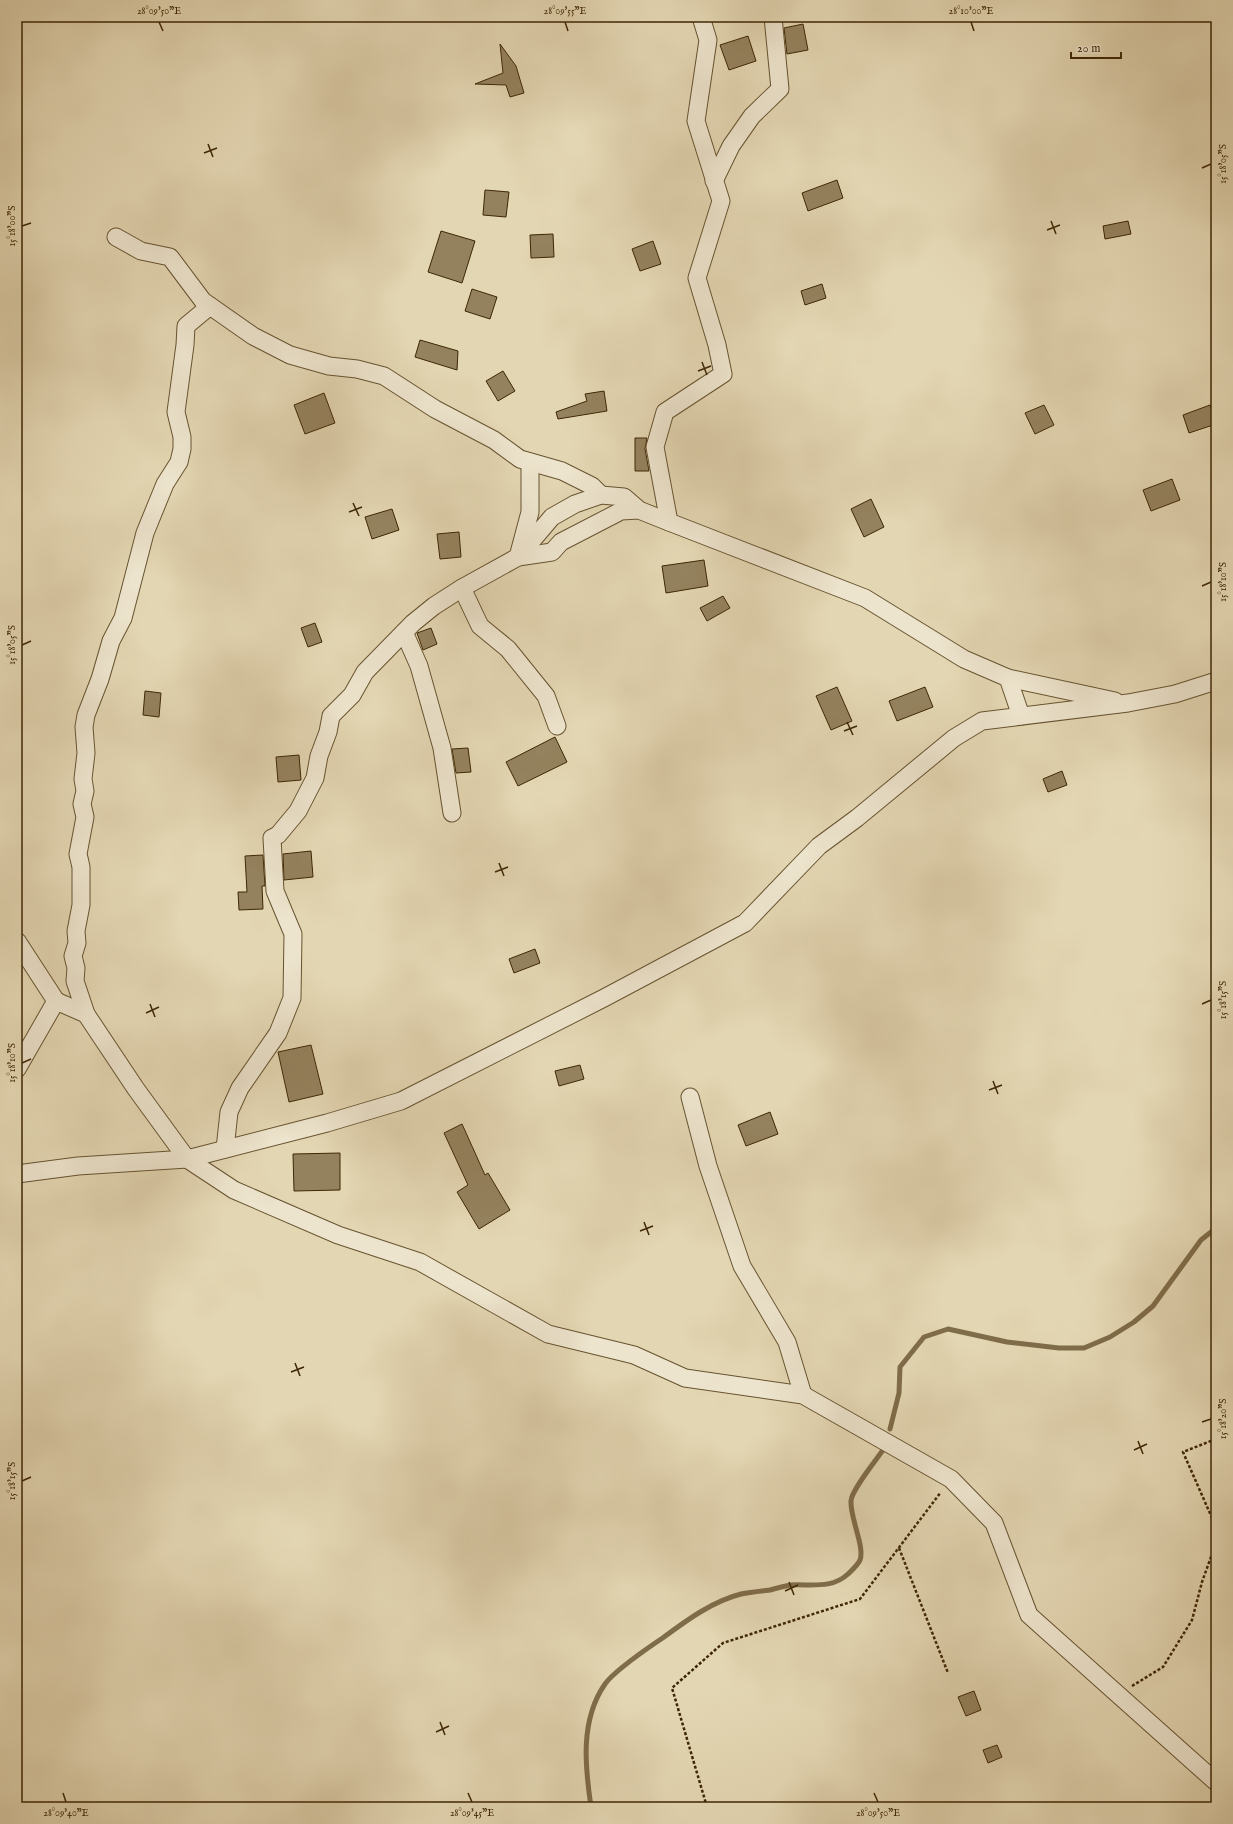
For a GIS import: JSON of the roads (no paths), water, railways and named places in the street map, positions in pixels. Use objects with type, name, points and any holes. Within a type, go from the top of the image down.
[{"type":"street","points":[[669,522],[655,447],[665,412],[723,374],[717,345],[698,278],[721,201],[696,121],[708,40],[702,17]]},
{"type":"street","points":[[714,181],[731,146],[752,116],[780,89],[773,17]]},
{"type":"street","points":[[116,237],[142,251],[170,257],[203,301],[253,336],[290,355],[330,366],[357,369],[384,376],[435,409],[494,440],[520,459],[562,471],[592,486],[601,495]]},
{"type":"street","points":[[210,306],[186,326],[176,412],[182,436],[182,449],[179,462],[165,484],[145,533],[122,618],[111,641],[100,679],[86,715],[84,728],[86,753],[84,779],[85,791],[82,804],[85,817],[78,854],[81,867],[81,905],[76,931],[77,943],[73,956],[76,968],[75,981],[86,1014],[136,1089],[187,1159],[234,1190],[338,1235],[420,1262],[548,1334],[634,1354],[685,1378],[803,1395],[951,1479],[994,1522],[1029,1615],[1216,1782]]},
{"type":"street","points":[[518,556],[530,512],[530,462]]},
{"type":"street","points":[[225,1149],[229,1112],[237,1094],[278,1033],[292,998],[293,934],[275,891],[272,838],[278,834],[298,811],[315,778],[319,756],[328,732],[331,716],[352,695],[365,672],[404,632],[434,606],[518,556],[552,517],[575,504],[601,495],[624,497],[640,510],[865,598],[964,659],[1008,678],[1128,704]]},
{"type":"street","points":[[518,556],[552,552],[561,542],[621,510],[640,510]]},
{"type":"street","points":[[462,588],[480,626],[508,649],[546,696],[557,726]]},
{"type":"street","points":[[404,632],[419,666],[442,748],[452,813]]},
{"type":"street","points":[[1008,678],[1021,716]]},
{"type":"street","points":[[17,1174],[78,1166],[187,1159],[401,1101],[604,998],[745,923],[820,846],[857,818],[954,738],[982,721],[1128,704],[1175,694],[1216,680]]},
{"type":"street","points":[[17,941],[56,1001],[86,1014]]},
{"type":"street","points":[[17,1069],[56,1001]]},
{"type":"street","points":[[690,1097],[708,1166],[742,1266],[787,1342],[803,1395]]},
{"type":"waterway","points":[[890,1429],[899,1393],[900,1367],[924,1337],[948,1329],[1007,1342],[1059,1348],[1084,1348],[1110,1337],[1134,1322],[1153,1306],[1201,1240],[1216,1228]]},
{"type":"waterway","points":[[591,1807],[587,1776],[586,1744],[591,1713],[605,1684],[624,1665],[691,1618],[720,1601],[741,1594],[770,1590],[788,1585],[828,1584],[842,1579],[848,1574],[858,1564],[861,1554],[861,1548],[851,1508],[852,1496],[859,1483],[883,1450]]}]
